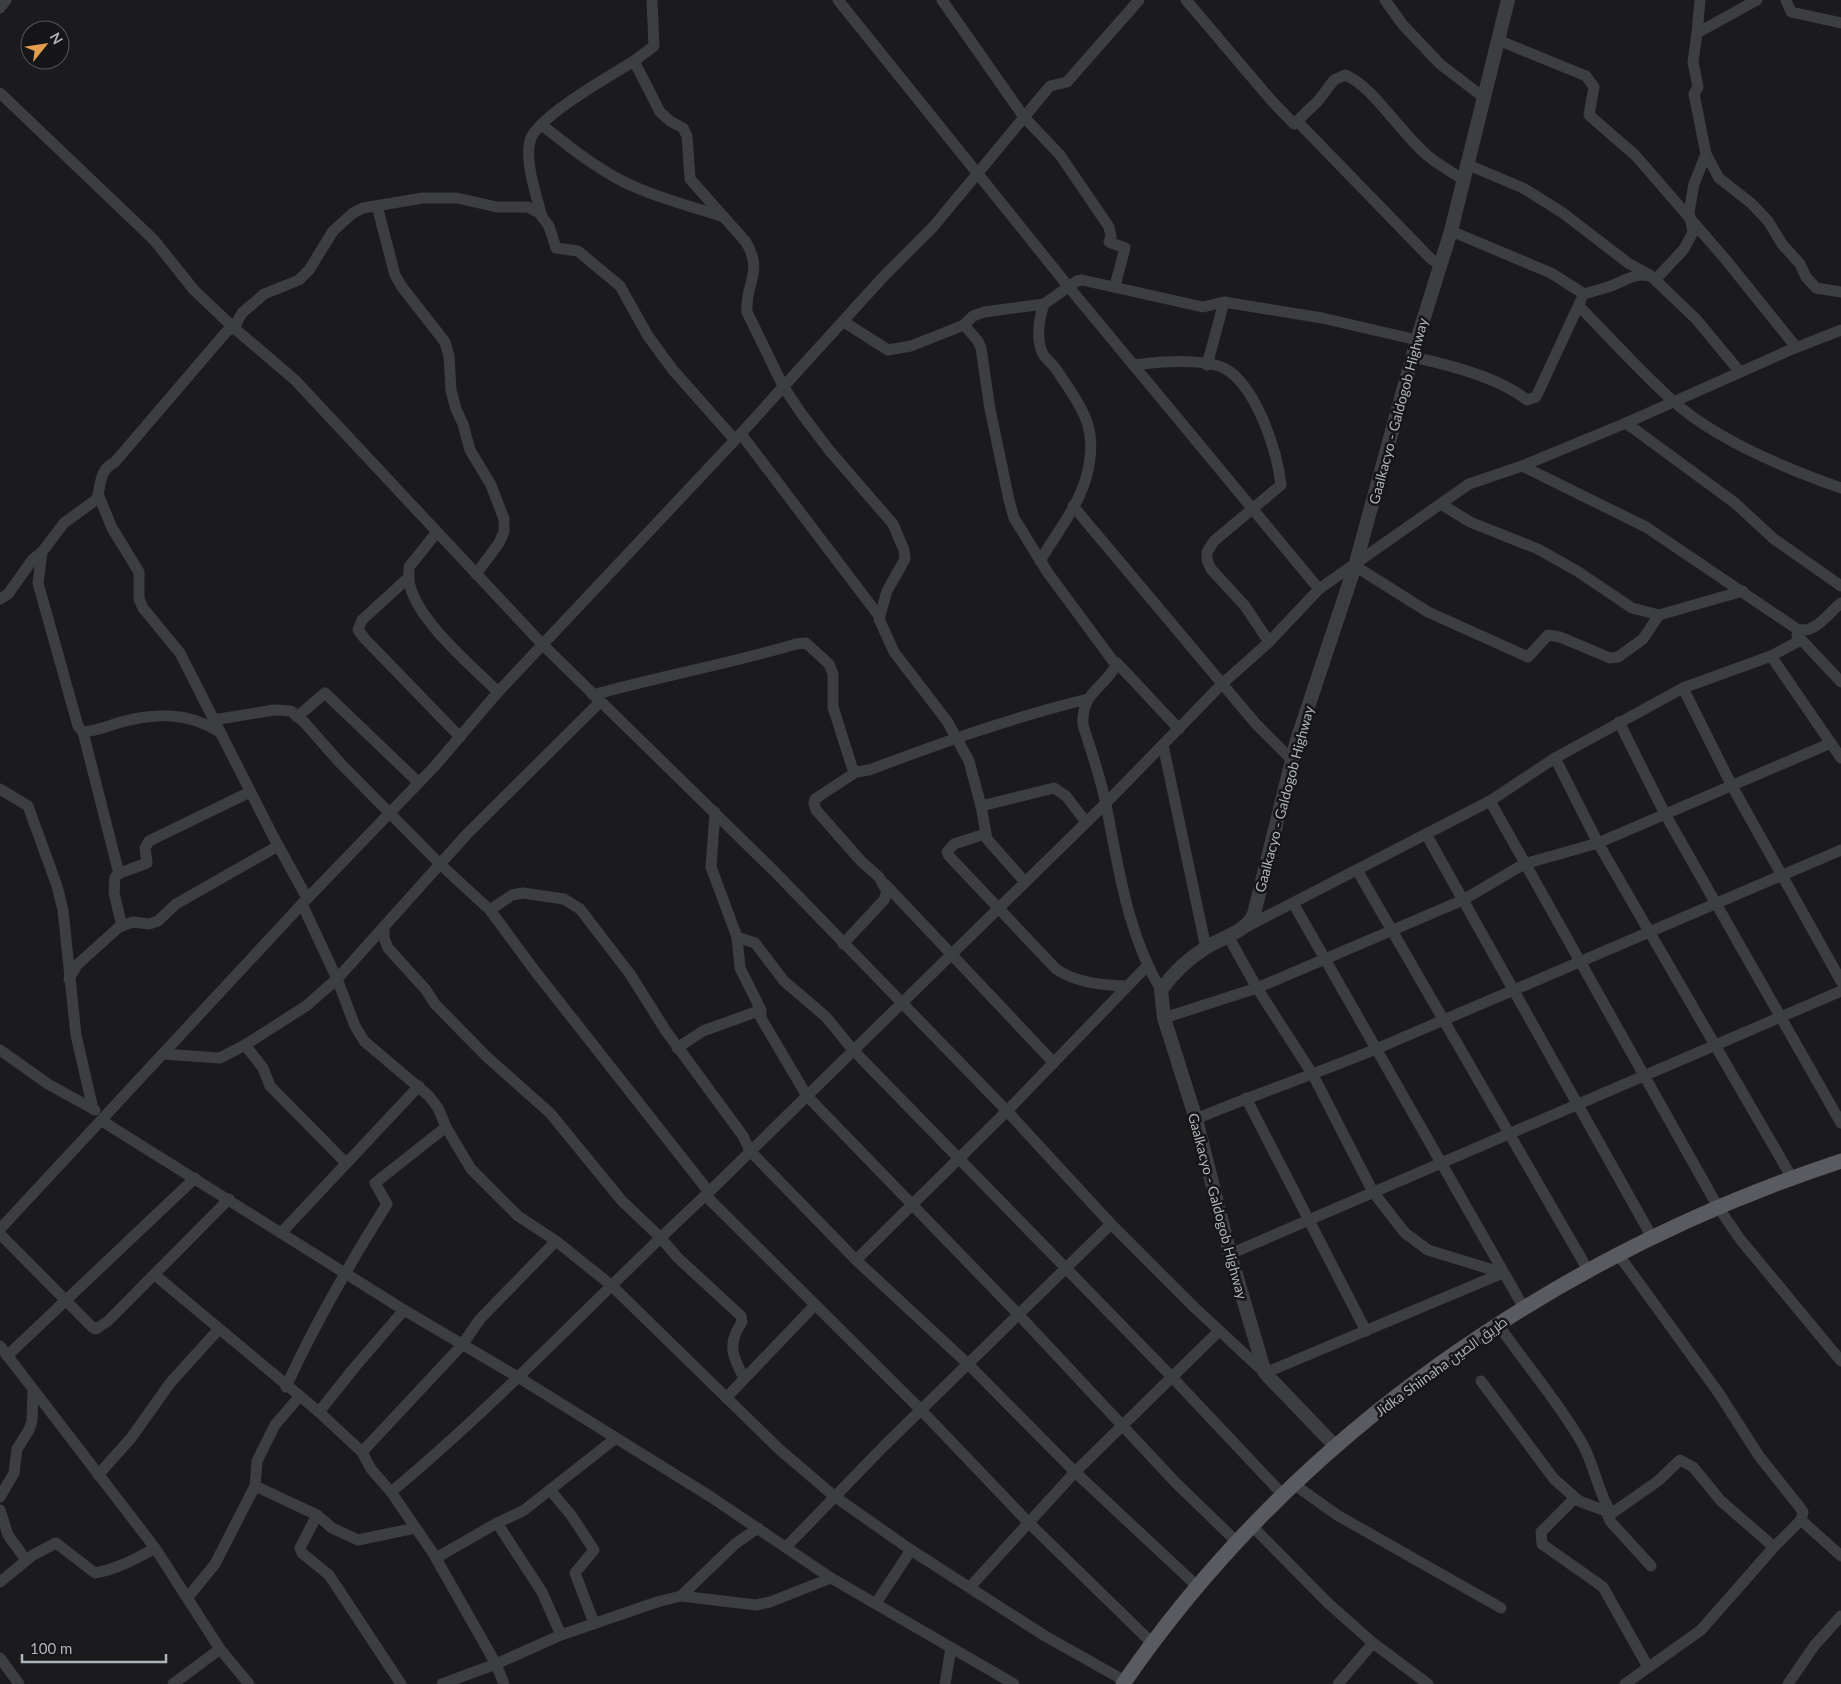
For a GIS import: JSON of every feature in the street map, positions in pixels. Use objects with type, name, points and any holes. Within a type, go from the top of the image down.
[{"type":"main road","name":"Jidka Shiinaha طريق الصين","points":[[1124,1683],[1152,1643],[1198,1586],[1253,1527],[1335,1446],[1416,1382],[1498,1324],[1618,1254],[1718,1207],[1841,1161]]},
{"type":"street","points":[[0,8],[6,0]]},
{"type":"street","points":[[542,217],[529,162],[531,139],[549,117],[654,46],[652,0]]},
{"type":"street","points":[[838,0],[1068,286],[1319,589]]},
{"type":"street","points":[[942,0],[1024,116],[1060,155],[1076,178],[1109,226],[1111,236],[1109,242],[1125,248],[1115,286]]},
{"type":"street","points":[[0,1229],[304,901],[460,737],[542,644],[738,437],[884,276],[933,227],[1050,86],[1067,82],[1139,0]]},
{"type":"street","points":[[1186,0],[1270,100],[1294,124],[1318,102],[1334,80],[1345,75],[1358,79],[1390,118],[1428,156],[1463,180]]},
{"type":"street","points":[[1385,0],[1403,25],[1440,64],[1483,97]]},
{"type":"street","name":"Gaalkacyo - Galdogob Highway","points":[[1335,1446],[1264,1373],[1230,1254],[1196,1119],[1164,1018],[1161,990],[1172,975],[1206,948],[1250,923],[1292,760],[1355,566],[1416,340],[1451,230],[1508,0]]},
{"type":"street","points":[[1700,0],[1693,62],[1698,87],[1694,94],[1706,154],[1719,178],[1751,203],[1768,221],[1782,244],[1800,264],[1806,277],[1816,288],[1841,292]]},
{"type":"street","points":[[1696,33],[1757,0]]},
{"type":"street","points":[[1786,0],[1792,12],[1841,23]]},
{"type":"street","points":[[1498,40],[1586,76],[1594,87],[1589,115],[1636,156],[1691,219],[1796,347]]},
{"type":"street","points":[[634,61],[660,112],[670,121],[683,128],[687,136],[690,178],[746,242],[753,254],[756,262],[746,303],[747,312],[783,386],[829,450],[893,524],[904,550],[905,558],[887,591],[879,616]]},
{"type":"street","points":[[0,93],[154,240],[194,290],[234,328],[295,380],[542,644],[715,812],[1007,1112],[1111,1224],[1264,1373],[1503,1274]]},
{"type":"street","points":[[1297,121],[1431,259],[1440,264]]},
{"type":"street","points":[[542,125],[584,157],[621,180],[674,202],[724,217]]},
{"type":"street","points":[[1466,164],[1523,188],[1563,213],[1628,263],[1656,278],[1684,249],[1693,232],[1689,212],[1694,184],[1706,154]]},
{"type":"street","points":[[0,599],[8,594],[32,559],[42,552],[64,523],[92,505],[97,499],[100,481],[108,465],[115,462],[227,331],[234,328],[242,313],[264,294],[300,280],[309,270],[333,230],[353,213],[377,206],[422,198],[457,198],[496,207],[528,208],[542,217],[549,226],[556,248],[578,251],[620,286],[648,336],[674,370],[738,437],[879,616],[886,638],[894,652],[936,706],[969,761],[982,806],[985,834],[992,845],[1024,881]]},
{"type":"street","points":[[377,206],[395,275],[402,287],[445,342],[449,356],[451,390],[456,410],[463,424],[470,450],[491,485],[504,519],[504,532],[499,543],[476,574]]},
{"type":"street","points":[[1451,230],[1551,273],[1584,294],[1611,286],[1634,275],[1650,275],[1696,319],[1740,372]]},
{"type":"street","points":[[844,322],[888,350],[911,346],[964,325],[973,316],[984,312],[1044,304],[1068,286],[1082,280],[1203,307],[1224,302],[1322,318],[1416,340]]},
{"type":"street","points":[[1412,357],[1445,364],[1516,391],[1527,400],[1536,397],[1541,391],[1584,294]]},
{"type":"street","points":[[1207,364],[1224,302]]},
{"type":"street","points":[[1040,561],[1073,506],[1086,479],[1091,449],[1089,421],[1078,400],[1053,364],[1042,353],[1039,320],[1044,304]]},
{"type":"street","points":[[1579,306],[1674,402],[1740,445],[1799,473],[1841,488]]},
{"type":"street","points":[[964,325],[978,341],[981,348],[990,409],[1011,509],[1040,561],[1112,661],[1117,663],[1179,729]]},
{"type":"street","points":[[392,1492],[452,1441],[611,1285],[708,1194],[1024,881],[1106,803],[1222,684],[1269,642],[1319,589],[1355,566],[1469,484],[1522,466],[1626,423],[1796,347],[1841,330]]},
{"type":"street","points":[[1133,365],[1170,360],[1207,364],[1228,371],[1248,393],[1263,417],[1279,468],[1281,485],[1251,508],[1214,541],[1207,552],[1207,560],[1211,569],[1245,606],[1269,642]]},
{"type":"street","points":[[1626,423],[1735,503],[1774,539],[1841,586]]},
{"type":"street","points":[[1522,466],[1646,527],[1797,629],[1807,630],[1814,628],[1841,603]]},
{"type":"street","points":[[98,494],[112,528],[139,572],[139,599],[143,608],[180,653],[278,846],[304,901],[352,1020],[364,1041],[419,1086],[438,1108],[446,1126],[471,1168],[518,1216],[556,1241],[611,1285],[779,1449],[834,1496],[911,1550],[1045,1636],[1124,1683]]},
{"type":"street","points":[[1441,504],[1470,522],[1538,549],[1577,571],[1632,608],[1658,616],[1743,591]]},
{"type":"street","points":[[1073,506],[1256,724],[1292,760]]},
{"type":"street","points":[[437,532],[409,567],[409,585],[419,607],[447,641],[498,692]]},
{"type":"street","points":[[42,552],[38,582],[78,726],[83,732],[119,874]]},
{"type":"street","points":[[1355,566],[1428,612],[1528,657],[1548,635],[1570,641],[1610,658],[1618,657],[1643,639],[1658,616]]},
{"type":"street","points":[[409,577],[362,620],[358,630],[460,737]]},
{"type":"street","points":[[1785,620],[1801,640],[1841,682]]},
{"type":"street","points":[[1163,746],[1206,948],[1490,801],[1555,758],[1683,688],[1771,656],[1801,640]]},
{"type":"street","points":[[163,1054],[220,1058],[245,1045],[306,1006],[337,979],[467,834],[596,698],[640,682],[738,661],[796,644],[806,643],[829,664],[833,674],[833,707],[852,766],[856,772]]},
{"type":"street","points":[[1771,656],[1841,758]]},
{"type":"street","points":[[1117,663],[1112,673],[1088,698],[1082,714],[1083,725],[1106,803],[1127,909],[1147,966],[1161,990]]},
{"type":"street","points":[[1683,688],[1732,786],[1841,980]]},
{"type":"street","points":[[297,716],[325,694],[418,782]]},
{"type":"street","points":[[1054,1062],[835,832],[816,810],[814,803],[815,799],[856,772],[869,770],[956,737],[1042,710],[1088,698]]},
{"type":"street","points":[[213,720],[274,710],[291,712],[297,716],[389,813],[490,910],[708,1194],[814,1305],[921,1410],[1028,1522],[1152,1643]]},
{"type":"street","points":[[83,732],[146,717],[175,715],[202,722],[220,732]]},
{"type":"street","points":[[1619,722],[1666,814],[1841,1123]]},
{"type":"street","points":[[1164,1018],[1257,988],[1463,900],[1524,864],[1598,843],[1831,743]]},
{"type":"street","points":[[1555,758],[1598,843],[1792,1178]]},
{"type":"street","points":[[982,806],[1054,788],[1066,796],[1086,822]]},
{"type":"street","points":[[0,789],[28,806],[58,886],[63,910],[76,1035],[93,1109]]},
{"type":"street","points":[[122,926],[113,883],[115,877],[119,874],[147,863],[145,848],[149,841],[250,792]]},
{"type":"street","points":[[1490,801],[1718,1207],[1740,1239],[1841,1361]]},
{"type":"street","points":[[715,812],[712,866],[736,937],[740,968],[761,1010],[761,1018],[807,1096],[1019,1315],[1176,1483],[1238,1543]]},
{"type":"street","points":[[985,834],[954,844],[947,852],[948,856],[1056,969],[1068,977],[1083,982],[1126,986]]},
{"type":"street","points":[[1426,834],[1652,1237]]},
{"type":"street","points":[[69,979],[87,955],[122,926],[133,922],[149,924],[158,921],[176,904],[278,846]]},
{"type":"street","points":[[1196,1119],[1376,1049],[1841,850]]},
{"type":"street","points":[[1357,870],[1588,1270]]},
{"type":"street","points":[[843,944],[884,900],[887,892],[884,884]]},
{"type":"street","points":[[490,910],[512,895],[523,893],[564,899],[571,902],[595,927],[630,974],[678,1048],[743,1136],[750,1151],[856,1260],[968,1364],[1075,1472],[1198,1586]]},
{"type":"street","points":[[1293,903],[1524,1308]]},
{"type":"street","points":[[384,926],[384,938],[388,948],[426,990],[435,1004],[550,1113],[622,1201],[678,1258],[741,1316],[742,1322],[733,1337],[732,1347],[735,1362],[744,1378]]},
{"type":"street","points":[[1228,936],[1257,988],[1313,1075],[1373,1192],[1404,1233],[1428,1250],[1503,1274]]},
{"type":"street","points":[[736,937],[755,943],[784,981],[826,1017],[853,1050],[1065,1270],[1172,1377],[1290,1490],[1501,1608]]},
{"type":"street","points":[[856,1260],[1007,1112],[1147,966]]},
{"type":"street","points":[[1230,1254],[1841,991]]},
{"type":"street","points":[[678,1048],[702,1030],[761,1010]]},
{"type":"street","points":[[245,1045],[262,1068],[270,1086],[346,1163]]},
{"type":"street","points":[[0,1050],[48,1084],[93,1109],[195,1178],[404,1310],[616,1438],[787,1546],[831,1578],[1014,1684]]},
{"type":"street","points":[[282,1233],[419,1086]]},
{"type":"street","points":[[1246,1098],[1366,1331]]},
{"type":"street","points":[[286,1387],[305,1345],[345,1273],[387,1204],[375,1183],[446,1126]]},
{"type":"street","points":[[195,1178],[66,1299],[4,1351],[33,1392],[155,1548],[220,1649],[249,1684]]},
{"type":"street","points":[[0,1234],[93,1328],[100,1328],[229,1199]]},
{"type":"street","points":[[787,1546],[834,1496],[1111,1224]]},
{"type":"street","points":[[362,1452],[462,1345],[480,1319],[556,1241]]},
{"type":"street","points":[[1618,1254],[1723,1399],[1759,1456],[1803,1512],[1801,1520],[1774,1547],[1701,1630],[1626,1684]]},
{"type":"street","points":[[155,1275],[286,1387],[319,1412],[362,1452],[371,1469],[392,1492],[436,1558],[496,1664],[504,1684]]},
{"type":"street","points":[[726,1398],[814,1305]]},
{"type":"street","points":[[319,1412],[404,1310]]},
{"type":"street","points":[[1498,1324],[1581,1442],[1592,1465],[1600,1496],[1611,1513]]},
{"type":"street","points":[[98,1475],[131,1438],[171,1382],[218,1330]]},
{"type":"street","points":[[970,1587],[1075,1472],[1219,1331]]},
{"type":"street","points":[[1482,1381],[1554,1479],[1575,1498],[1611,1513]]},
{"type":"street","points":[[0,1497],[14,1473],[16,1449],[29,1430],[32,1421],[33,1392]]},
{"type":"street","points":[[188,1597],[215,1564],[255,1486],[256,1461],[275,1425],[299,1397]]},
{"type":"street","points":[[436,1558],[497,1522],[523,1510],[616,1438]]},
{"type":"street","points":[[1651,1566],[1610,1522],[1608,1516],[1658,1481],[1680,1460],[1693,1467],[1721,1501],[1774,1547]]},
{"type":"street","points":[[255,1486],[317,1515],[332,1528],[358,1540],[415,1528]]},
{"type":"street","points":[[550,1490],[578,1524],[594,1550],[574,1573],[594,1623]]},
{"type":"street","points":[[1575,1498],[1541,1532],[1542,1544],[1602,1587],[1648,1667]]},
{"type":"street","points":[[0,1510],[8,1535],[26,1560]]},
{"type":"street","points":[[317,1515],[302,1542],[300,1548],[302,1553],[329,1575],[401,1684]]},
{"type":"street","points":[[1801,1520],[1841,1556]]},
{"type":"street","points":[[497,1522],[542,1592],[561,1635]]},
{"type":"street","points":[[1253,1527],[1328,1603],[1372,1643],[1428,1684]]},
{"type":"street","points":[[682,1596],[721,1557],[758,1528]]},
{"type":"street","points":[[0,1582],[26,1560],[56,1544],[95,1573],[108,1571],[155,1548]]},
{"type":"street","points":[[876,1603],[911,1550]]},
{"type":"street","points":[[442,1684],[496,1664],[561,1635],[636,1608],[682,1596],[756,1605],[778,1599],[831,1578]]},
{"type":"street","points":[[1788,1684],[1814,1646],[1841,1616]]},
{"type":"street","points":[[1338,1684],[1372,1643]]},
{"type":"street","points":[[945,1684],[951,1648]]},
{"type":"street","points":[[173,1684],[220,1649]]},
{"type":"street","points":[[0,1658],[19,1684]]}]
